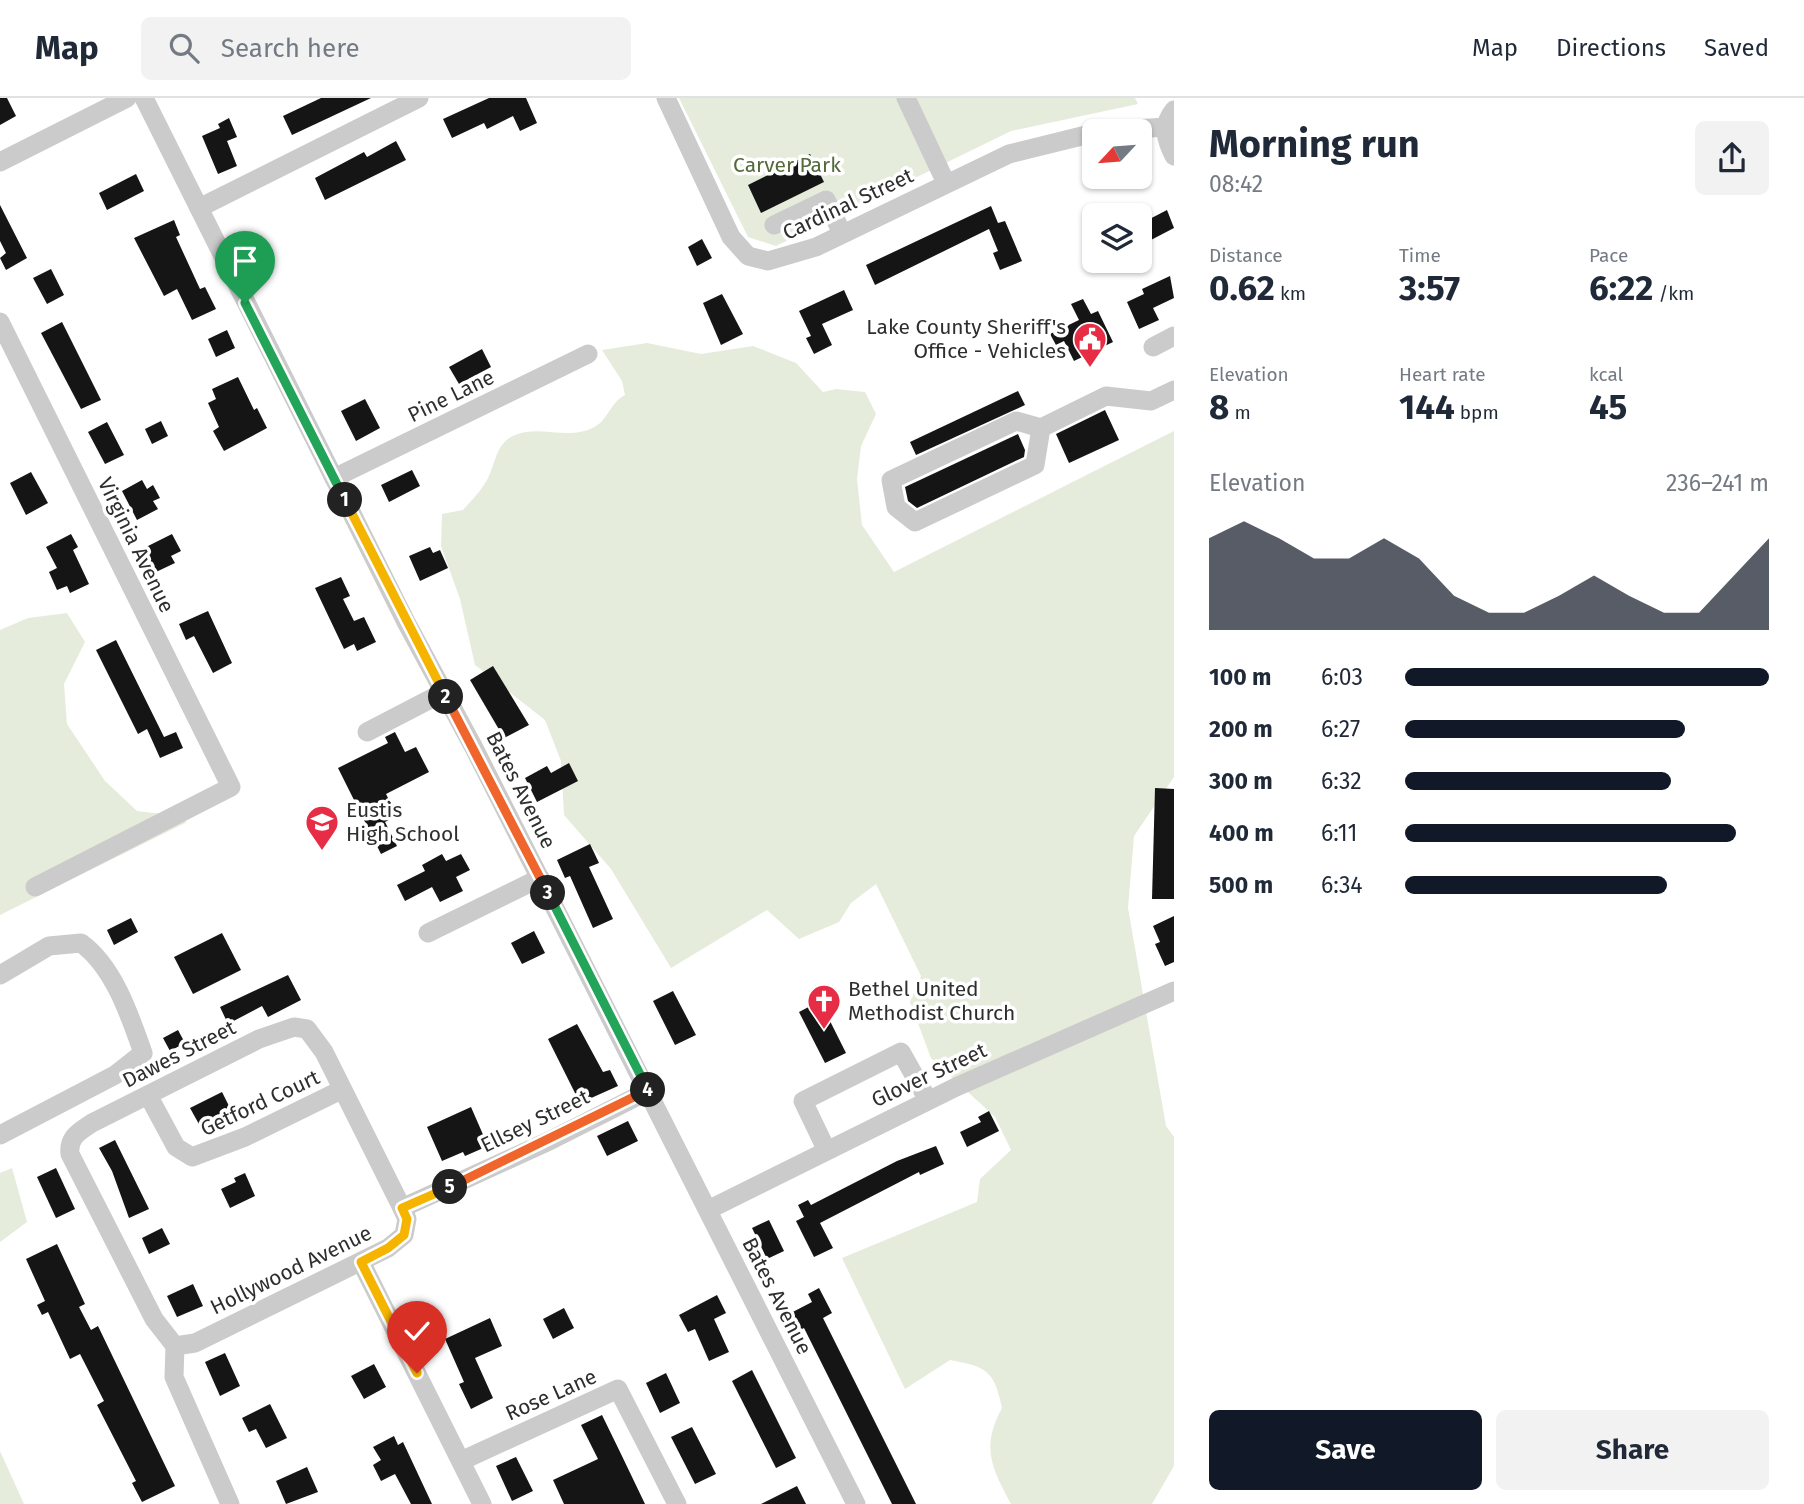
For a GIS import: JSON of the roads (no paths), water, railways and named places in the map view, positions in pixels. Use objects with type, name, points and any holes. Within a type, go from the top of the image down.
[{"type":"street","points":[[0,162],[127,98]]},
{"type":"street","name":"Bates Avenue","points":[[144,98],[334,478],[540,878],[856,1504]]},
{"type":"street","points":[[199,208],[419,98]]},
{"type":"street","name":"Cardinal Street","points":[[666,98],[731,237],[748,256],[768,261],[787,258],[1009,154],[1082,136]]},
{"type":"street","points":[[906,98],[946,183]]},
{"type":"street","points":[[1152,122],[1170,119],[1166,140],[1174,156]]},
{"type":"street","points":[[774,225],[826,200],[842,233]]},
{"type":"street","name":"Virginia Avenue","points":[[0,322],[231,788],[36,887]]},
{"type":"street","points":[[1153,347],[1174,336]]},
{"type":"street","name":"Pine Lane","points":[[334,478],[589,354]]},
{"type":"street","points":[[1041,428],[1035,465],[915,522],[896,507],[891,480],[1016,421],[1041,428],[1106,396],[1151,401],[1174,390]]},
{"type":"street","points":[[367,732],[444,692]]},
{"type":"street","points":[[428,933],[540,878]]},
{"type":"street","points":[[0,975],[49,946],[81,943],[96,953],[130,1015],[144,1053],[115,1075],[0,1135]]},
{"type":"street","name":"Glover Street","points":[[708,1210],[928,1100],[1174,991]]},
{"type":"street","name":"Dawes Street","points":[[175,1346],[154,1319],[70,1154],[69,1146],[75,1136],[92,1123],[259,1039],[294,1027],[307,1029],[324,1052],[341,1090]]},
{"type":"street","points":[[826,1149],[803,1101],[901,1052],[928,1100]]},
{"type":"street","points":[[341,1090],[402,1208]]},
{"type":"street","name":"Getford Court","points":[[148,1095],[176,1147],[192,1157],[245,1137],[341,1090]]},
{"type":"street","name":"Ellsey Street","points":[[402,1208],[549,1141],[648,1091]]},
{"type":"street","name":"Hollywood Avenue","points":[[175,1346],[195,1343],[388,1248],[404,1235],[407,1219],[402,1208]]},
{"type":"street","points":[[361,1262],[482,1504]]},
{"type":"street","points":[[175,1346],[174,1377],[230,1504]]},
{"type":"street","name":"Rose Lane","points":[[461,1461],[618,1389],[677,1504]]},
{"type":"place","name":"Lake County Sheriff's Office - Vehicles","points":[[1090,369]]},
{"type":"place","name":"Eustis High School","points":[[322,852]]},
{"type":"place","name":"Bethel United Methodist Church","points":[[824,1031]]},
{"type":"park label","name":"Carver Park","points":[[787,165]]}]
